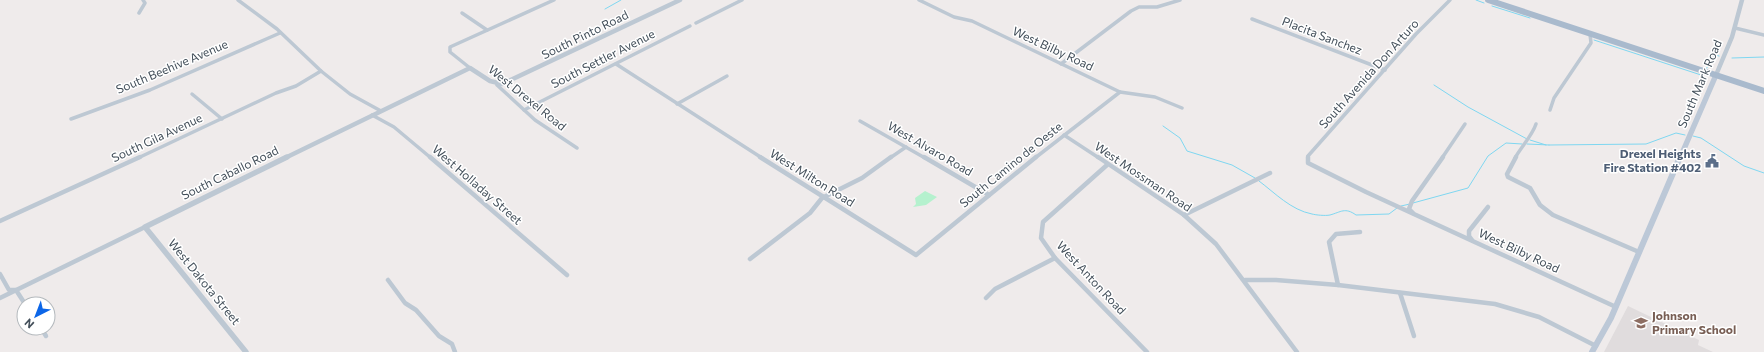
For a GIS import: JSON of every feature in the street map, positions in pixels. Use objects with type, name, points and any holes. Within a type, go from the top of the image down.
[{"type":"main road","points":[[1488,0],[1645,54],[1764,91]]},
{"type":"main road","points":[[1716,76],[1764,94]]},
{"type":"main road","name":"South Mark Road","points":[[1594,349],[1616,307],[1716,76]]},
{"type":"street","points":[[139,13],[145,3],[143,0]]},
{"type":"street","points":[[238,0],[280,32],[321,71],[350,94],[380,111]]},
{"type":"street","points":[[462,13],[487,30],[554,0]]},
{"type":"street","name":"South Pinto Road","points":[[497,85],[533,70],[680,0]]},
{"type":"street","points":[[696,23],[742,0]]},
{"type":"street","name":"West Bilby Road","points":[[919,0],[954,17],[972,21],[1120,92],[1155,97],[1182,108]]},
{"type":"street","points":[[1061,64],[1131,11],[1139,7],[1157,7],[1180,0]]},
{"type":"street","name":"South Avenida Don Arturo","points":[[1308,163],[1308,156],[1416,34],[1450,0]]},
{"type":"street","name":"South Mark Road","points":[[1716,76],[1735,28],[1742,0]]},
{"type":"street","name":"Placita Sanchez","points":[[1252,19],[1385,70]]},
{"type":"street","name":"South Settler Avenue","points":[[524,110],[690,26]]},
{"type":"street","points":[[1735,28],[1764,35]]},
{"type":"street","name":"West Drexel Road","points":[[487,30],[450,47],[450,52],[470,68],[497,85],[524,110],[561,139],[577,148]]},
{"type":"street","name":"South Beehive Avenue","points":[[71,119],[176,78],[280,32]]},
{"type":"street","points":[[1550,110],[1554,98],[1591,43],[1589,37],[1590,34]]},
{"type":"street","name":"West Milton Road","points":[[616,64],[822,198],[845,209],[852,215],[916,255]]},
{"type":"street","name":"South Caballo Road","points":[[0,298],[470,68]]},
{"type":"street","name":"South Gila Avenue","points":[[0,221],[135,160],[222,118],[296,86],[321,71]]},
{"type":"street","points":[[677,104],[727,76]]},
{"type":"street","name":"South Camino de Oeste","points":[[916,255],[1064,135],[1120,92]]},
{"type":"street","points":[[192,94],[200,99],[216,115],[222,118]]},
{"type":"street","name":"West Holladay Street","points":[[372,115],[394,126],[567,275]]},
{"type":"street","name":"West Alvaro Road","points":[[860,121],[989,195]]},
{"type":"street","points":[[1413,214],[1409,209],[1412,201],[1465,124]]},
{"type":"street","points":[[1536,124],[1534,130],[1521,147],[1507,174],[1508,177],[1530,188],[1540,205],[1553,215],[1639,252]]},
{"type":"street","name":"West Mossman Road","points":[[1064,135],[1107,166],[1125,175],[1184,215],[1216,244],[1245,280],[1297,352]]},
{"type":"street","points":[[750,259],[810,213],[822,198],[849,183],[862,178],[906,147]]},
{"type":"street","name":"West Bilby Road","points":[[1308,163],[1413,214],[1616,307]]},
{"type":"street","name":"West Anton Road","points":[[1107,166],[1043,222],[1041,238],[1055,258],[1147,352]]},
{"type":"street","points":[[1184,215],[1270,173]]},
{"type":"street","points":[[1472,240],[1469,236],[1469,231],[1488,207]]},
{"type":"street","name":"West Dakota Street","points":[[145,227],[188,278],[246,352]]},
{"type":"street","points":[[1338,285],[1329,242],[1336,234],[1360,232]]},
{"type":"street","points":[[986,298],[995,289],[1055,258]]},
{"type":"street","points":[[0,274],[9,290],[16,290],[20,296]]},
{"type":"street","points":[[388,280],[405,303],[416,310],[438,336],[452,344],[455,352]]},
{"type":"street","points":[[1245,280],[1276,280],[1338,285],[1495,304],[1539,317],[1594,349]]},
{"type":"street","points":[[1400,293],[1414,336]]},
{"type":"shaded area","name":"Johnson Primary School","points":[[1628,306],[1699,340],[1698,345],[1713,352],[1604,352]]},
{"type":"green space","points":[[925,191],[937,197],[926,205],[913,207],[916,204],[915,198]]},
{"type":"waterway","points":[[605,9],[621,0]]},
{"type":"waterway","points":[[1476,0],[1484,3]]},
{"type":"waterway","points":[[1492,6],[1530,18]]},
{"type":"waterway","points":[[1594,40],[1701,75]]},
{"type":"waterway","points":[[1706,69],[1715,55],[1719,56]]},
{"type":"waterway","points":[[1732,58],[1764,57]]},
{"type":"waterway","points":[[1434,85],[1468,107],[1527,139]]},
{"type":"waterway","points":[[1163,126],[1180,138],[1187,151],[1232,165],[1255,178]]},
{"type":"waterway","points":[[1545,145],[1646,144],[1676,133],[1685,135]]},
{"type":"waterway","points":[[1693,136],[1701,138],[1744,166],[1764,173]]},
{"type":"waterway","points":[[1530,140],[1545,145]]},
{"type":"waterway","points":[[1413,203],[1468,188],[1488,156],[1506,143],[1522,144]]},
{"type":"waterway","points":[[1527,144],[1545,145]]},
{"type":"waterway","points":[[1259,181],[1290,205],[1304,212],[1314,214],[1330,215],[1346,211],[1356,215],[1389,214],[1397,208]]},
{"type":"waterway","points":[[1401,206],[1410,204]]},
{"type":"place","name":"Drexel Heights Fire Station #402","points":[[1712,161]]},
{"type":"place","name":"Johnson Primary School","points":[[1641,323]]}]
